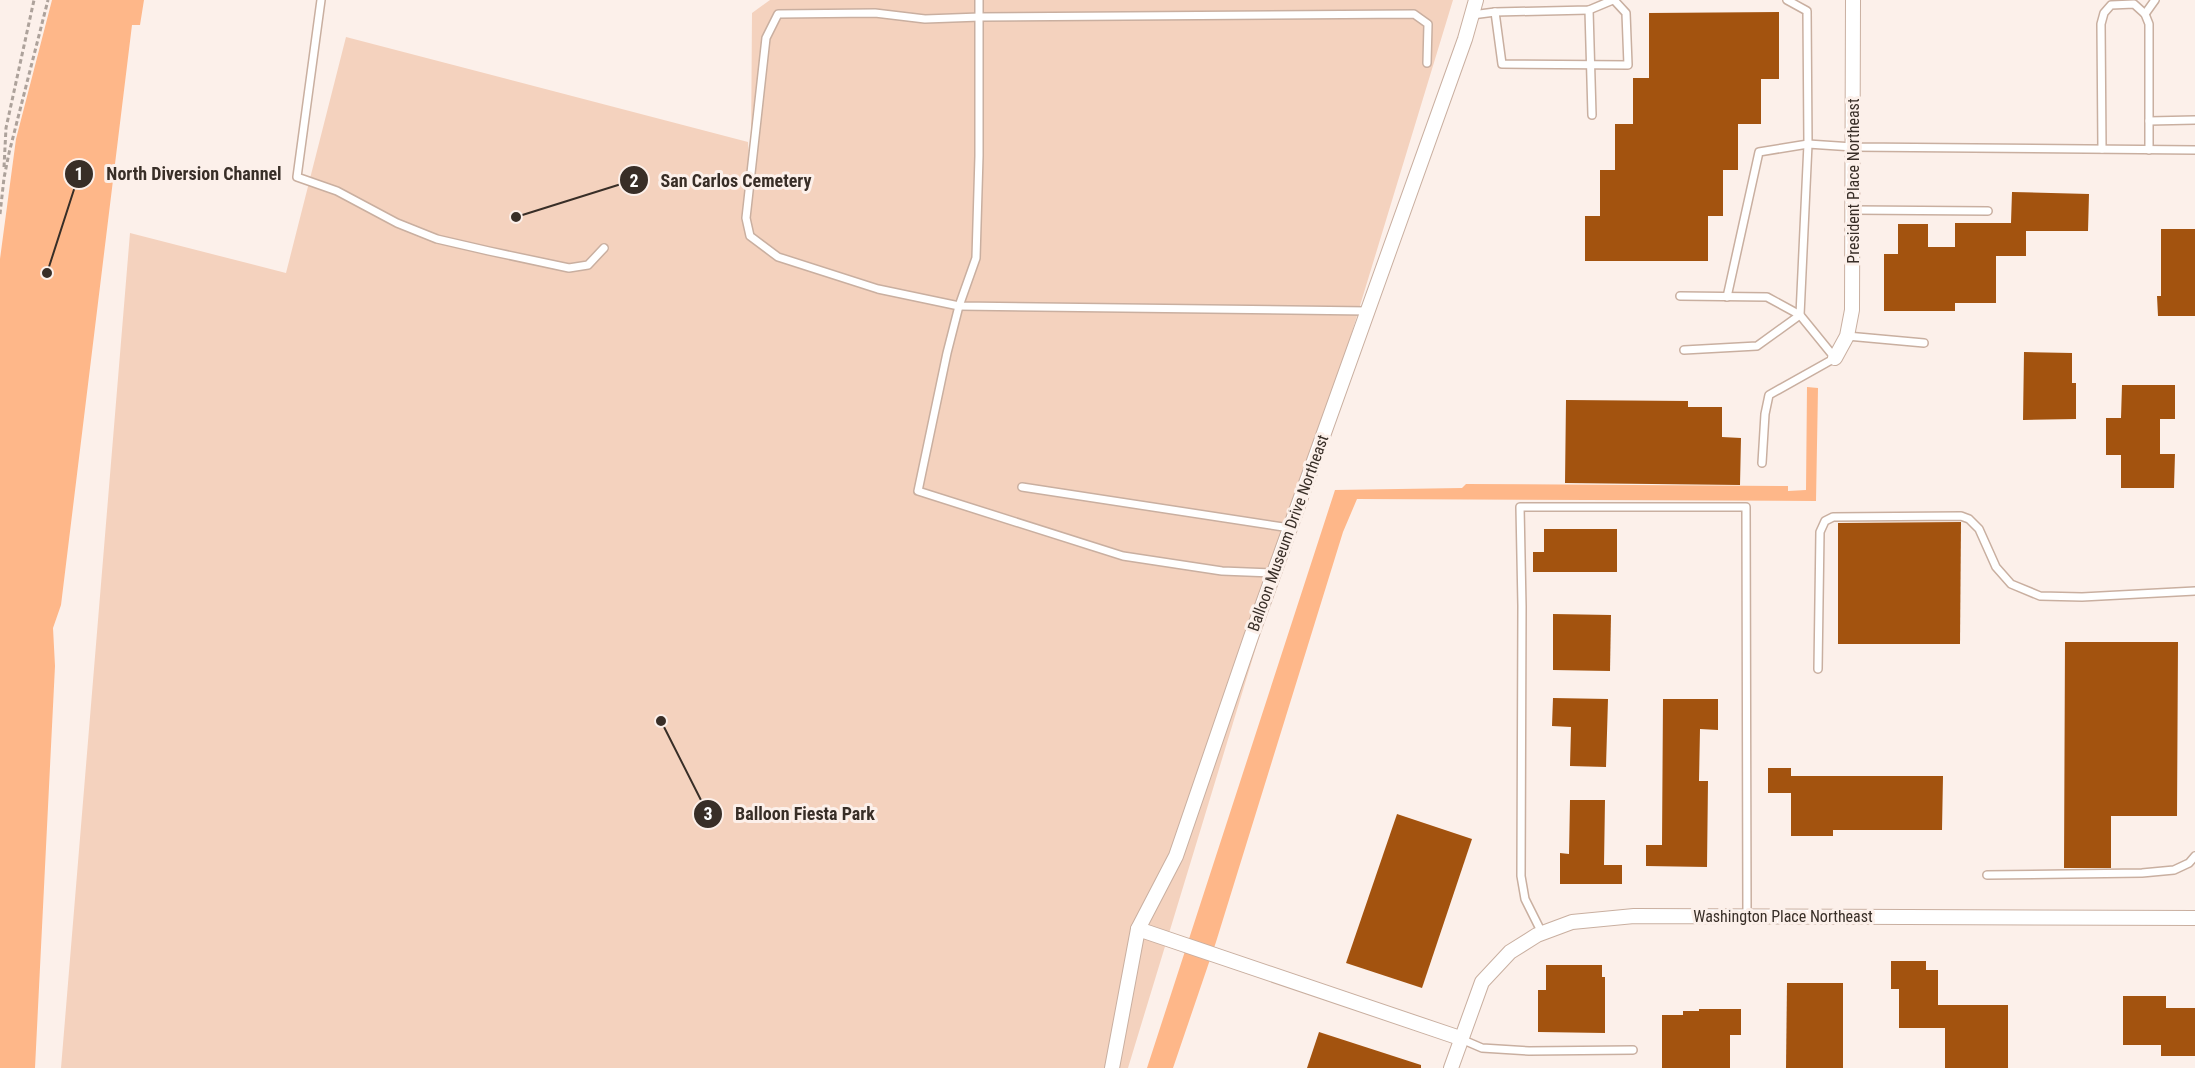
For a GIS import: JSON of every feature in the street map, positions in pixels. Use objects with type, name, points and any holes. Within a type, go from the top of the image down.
[{"type":"street","name":"Balloon Museum Drive Northeast","points":[[1112,1068],[1138,929],[1176,856],[1476,0]]},
{"type":"street","name":"President Place Northeast","points":[[1835,358],[1848,336],[1852,310],[1853,0]]},
{"type":"street","name":"Washington Place Northeast","points":[[1451,1068],[1482,982],[1510,952],[1542,933],[1572,922],[1634,916],[2195,918]]},
{"type":"street","points":[[1138,929],[1460,1038]]},
{"type":"lane","points":[[321,0],[297,177],[337,191],[397,223],[437,239],[568,268],[588,265],[604,248]]},
{"type":"lane","points":[[979,0],[980,156],[976,258],[959,306],[947,353],[918,491],[1123,556],[1222,571],[1274,573]]},
{"type":"lane","points":[[1472,15],[1495,12],[1589,10],[1614,0],[1626,13],[1628,65],[1502,64],[1495,12]]},
{"type":"lane","points":[[1787,0],[1807,11],[1808,144],[1800,315]]},
{"type":"lane","points":[[2145,14],[2155,0]]},
{"type":"lane","points":[[2102,149],[2101,24],[2104,13],[2111,5],[2134,4],[2145,14],[2150,24],[2149,150]]},
{"type":"lane","points":[[1589,10],[1592,115]]},
{"type":"lane","points":[[1368,311],[959,306],[879,289],[778,257],[750,236],[746,218],[766,38],[778,14],[875,13],[925,20],[980,17],[1414,14],[1428,24],[1427,63]]},
{"type":"lane","points":[[2149,121],[2195,120]]},
{"type":"lane","points":[[1727,297],[1760,152],[1808,144],[1853,147],[2195,150]]},
{"type":"lane","points":[[1853,210],[1988,211]]},
{"type":"lane","points":[[1680,296],[1767,297],[1800,315],[1835,358],[1768,395],[1762,463]]},
{"type":"lane","points":[[1684,350],[1757,346],[1800,315]]},
{"type":"lane","points":[[1848,336],[1924,343]]},
{"type":"lane","points":[[1022,487],[1290,528]]},
{"type":"lane","points":[[1542,933],[1525,898],[1521,876],[1520,507],[1746,507],[1747,916]]},
{"type":"lane","points":[[1818,669],[1821,532],[1825,521],[1833,517],[1961,516],[1969,519],[1979,529],[1996,567],[2011,584],[2040,596],[2082,597],[2195,591]]},
{"type":"lane","points":[[1988,875],[2142,873],[2174,870],[2189,863],[2195,856]]},
{"type":"lane","points":[[1460,1038],[1482,1048],[1529,1051],[1633,1050]]},
{"type":"path","points":[[0,214],[6,128],[34,0]]},
{"type":"path","points":[[4,178],[48,0]]},
{"type":"shaded area","points":[[52,0],[144,0],[140,25],[132,25],[61,605],[53,628],[55,666],[35,1068],[0,1068],[0,259],[16,139]]},
{"type":"shaded area","points":[[770,0],[1453,0],[1128,1068],[61,1068],[130,233],[286,273],[346,37],[748,142],[749,155],[751,150],[752,13]]},
{"type":"shaded area","points":[[1807,387],[1818,388],[1816,501],[1357,499],[1343,532],[1216,942],[1173,1068],[1147,1068],[1335,490],[1462,488],[1466,484],[1788,486],[1788,491],[1806,490]]},
{"type":"building","points":[[1779,12],[1779,79],[1761,79],[1761,124],[1738,124],[1738,170],[1723,170],[1723,216],[1708,216],[1708,261],[1585,261],[1585,216],[1600,216],[1600,170],[1615,170],[1615,124],[1633,124],[1633,78],[1649,78],[1649,13]]},
{"type":"building","points":[[2012,192],[2089,194],[2088,231],[2026,231],[2026,256],[1996,256],[1996,303],[1955,303],[1955,311],[1884,311],[1884,254],[1898,254],[1898,224],[1928,224],[1928,247],[1955,247],[1955,223],[2011,223]]},
{"type":"building","points":[[2161,229],[2195,229],[2195,316],[2158,316],[2157,296],[2161,296]]},
{"type":"building","points":[[2024,352],[2072,353],[2072,383],[2076,383],[2076,419],[2023,420]]},
{"type":"building","points":[[2122,385],[2175,385],[2175,419],[2160,419],[2160,454],[2175,454],[2174,488],[2121,488],[2121,455],[2106,455],[2106,418],[2121,418]]},
{"type":"building","points":[[1566,400],[1688,401],[1688,407],[1722,407],[1722,437],[1741,438],[1740,485],[1565,483]]},
{"type":"building","points":[[1961,522],[1960,644],[1838,644],[1838,523]]},
{"type":"building","points":[[1544,529],[1617,529],[1617,572],[1533,572],[1533,552],[1544,552]]},
{"type":"building","points":[[1553,614],[1611,615],[1610,671],[1553,670]]},
{"type":"building","points":[[2065,642],[2178,642],[2177,816],[2111,816],[2111,868],[2064,868]]},
{"type":"building","points":[[1553,698],[1608,699],[1606,767],[1570,766],[1571,727],[1552,726]]},
{"type":"building","points":[[1663,699],[1718,699],[1718,730],[1700,729],[1699,781],[1708,781],[1707,867],[1646,866],[1646,845],[1662,845]]},
{"type":"building","points":[[1768,768],[1791,768],[1791,776],[1943,776],[1942,830],[1833,830],[1833,836],[1791,836],[1791,793],[1768,793]]},
{"type":"building","points":[[1570,800],[1605,800],[1604,865],[1622,865],[1622,884],[1560,884],[1560,853],[1569,854]]},
{"type":"building","points":[[1397,814],[1472,839],[1422,988],[1346,963]]},
{"type":"building","points":[[1891,961],[1926,961],[1926,970],[1938,970],[1938,1005],[2008,1005],[2008,1068],[1945,1068],[1945,1028],[1899,1028],[1899,989],[1891,989]]},
{"type":"building","points":[[1546,965],[1602,965],[1602,977],[1605,977],[1605,1033],[1538,1032],[1538,990],[1546,990]]},
{"type":"building","points":[[1787,983],[1843,983],[1843,1068],[1786,1068]]},
{"type":"building","points":[[2123,996],[2166,996],[2166,1008],[2195,1008],[2195,1056],[2161,1056],[2161,1045],[2123,1045]]},
{"type":"building","points":[[1699,1009],[1741,1009],[1741,1035],[1730,1035],[1730,1068],[1662,1068],[1662,1015],[1683,1015],[1683,1011],[1699,1011]]},
{"type":"building","points":[[1319,1032],[1421,1065],[1421,1068],[1307,1068]]},
{"type":"place","name":"San Carlos Cemetery","points":[[516,217]]},
{"type":"place","name":"North Diversion Channel","points":[[47,273]]},
{"type":"place","name":"Balloon Fiesta Park","points":[[661,721]]}]
